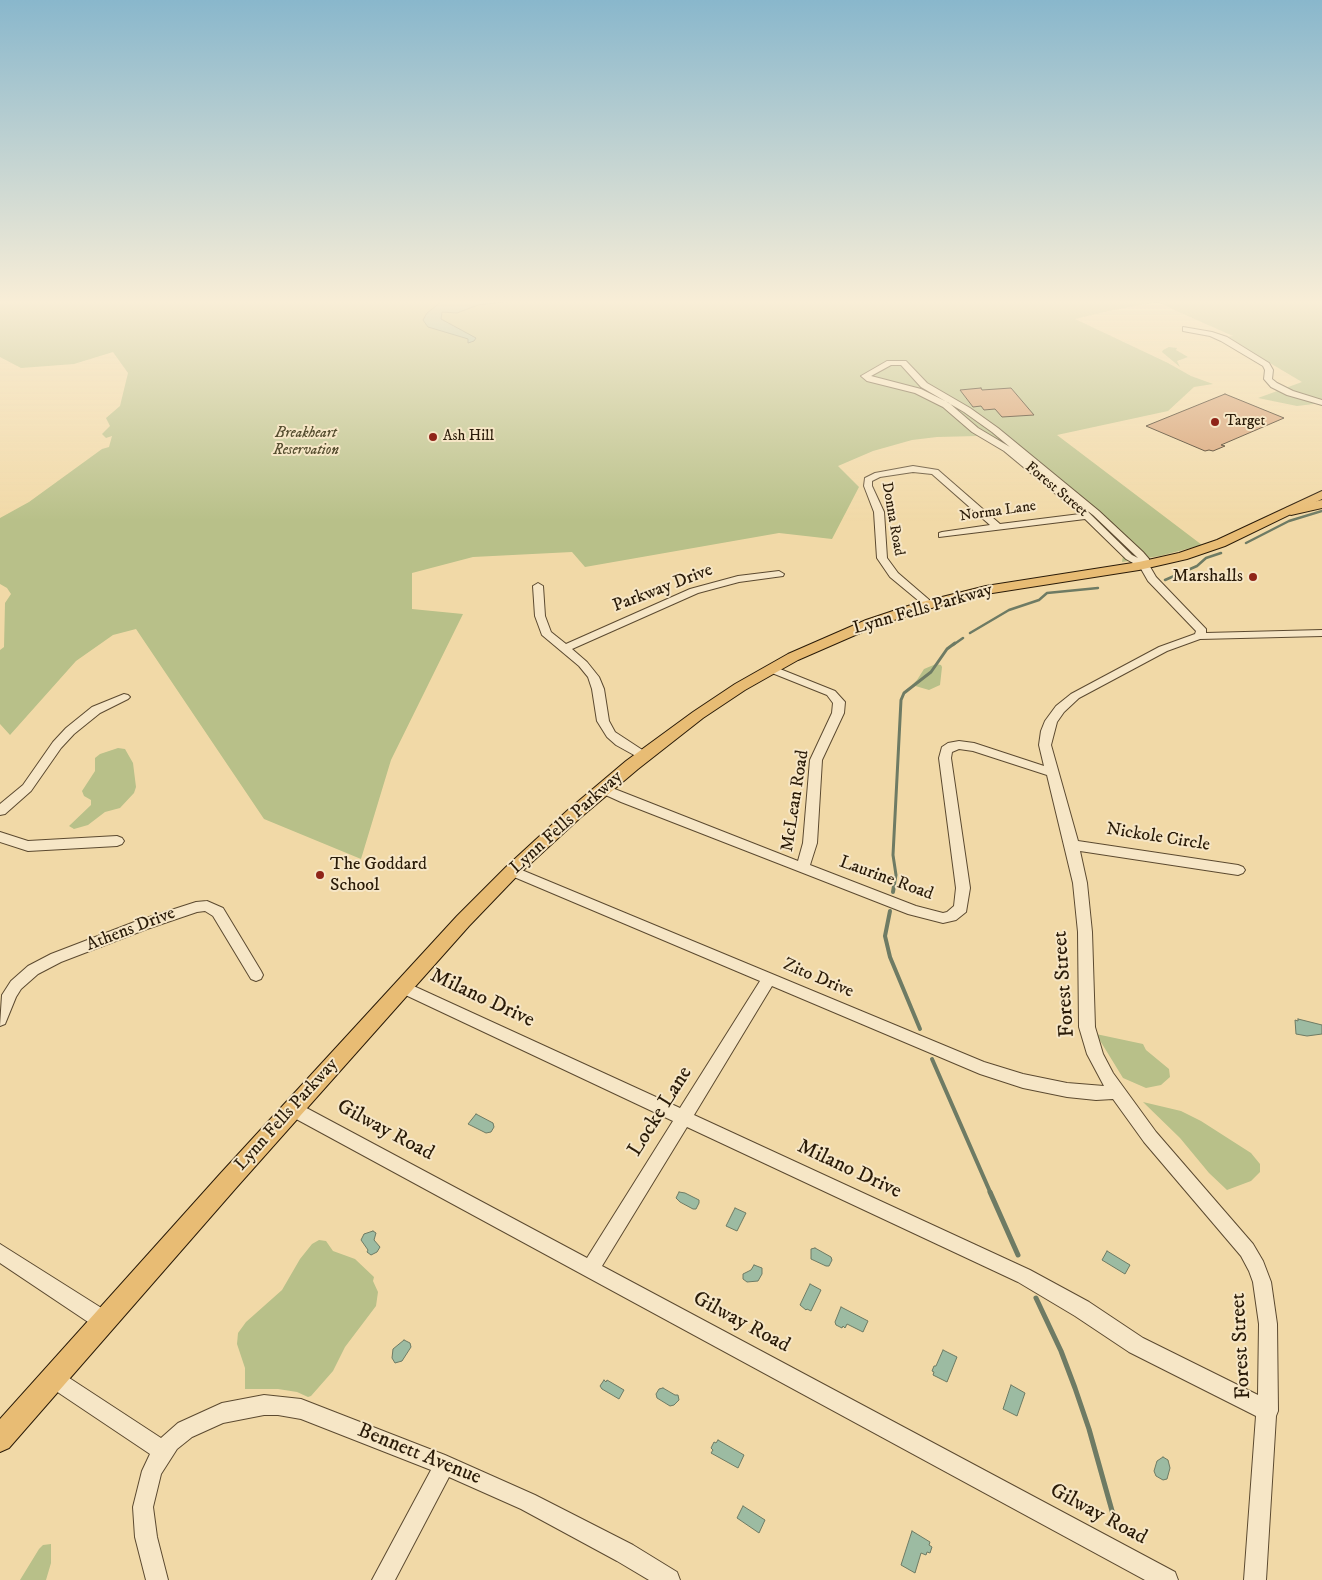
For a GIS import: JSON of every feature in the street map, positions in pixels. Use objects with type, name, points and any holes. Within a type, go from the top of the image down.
[{"type":"highway","points":[[1291,511],[1322,504]]},
{"type":"main road","name":"Lynn Fells Parkway","points":[[0,1439],[436,949],[512,871],[602,789],[711,706],[771,669],[844,633],[929,604],[1001,587],[1144,565],[1208,548],[1322,495]]},
{"type":"street","name":"Forest Street","points":[[869,374],[865,376],[870,379],[930,393],[976,417],[995,430],[1098,515],[1140,554],[1144,559],[1144,565]]},
{"type":"street","name":"Forest Street","points":[[913,374],[930,393],[976,430],[1007,449],[1088,516],[1129,557],[1144,565],[1154,580],[1202,633],[1199,636],[1163,649],[1069,700],[1055,715],[1046,731],[1045,745],[1072,845],[1080,883],[1085,932],[1088,1031],[1098,1062],[1150,1137],[1233,1233],[1254,1261],[1262,1282],[1268,1324],[1268,1411],[1255,1580]]},
{"type":"street","points":[[1269,374],[1268,379],[1274,386],[1322,403]]},
{"type":"street","points":[[964,420],[976,417]]},
{"type":"street","name":"Donna Road","points":[[929,604],[894,575],[882,558],[879,512],[868,486],[868,480],[878,474],[913,469],[935,472],[997,526]]},
{"type":"street","name":"Norma Lane","points":[[942,535],[997,526],[1088,516]]},
{"type":"street","name":"Parkway Drive","points":[[564,648],[694,591],[738,579],[779,574]]},
{"type":"street","points":[[538,586],[543,628],[551,638],[588,670],[596,682],[603,721],[611,734],[643,756]]},
{"type":"street","points":[[1199,636],[1322,633]]},
{"type":"street","name":"McLean Road","points":[[771,669],[831,693],[840,702],[838,713],[816,760],[810,843],[803,868]]},
{"type":"street","points":[[0,811],[27,788],[57,745],[74,728],[96,710],[124,697]]},
{"type":"street","name":"Laurine Road","points":[[602,789],[803,868],[922,913],[943,918],[951,916],[961,908],[963,888],[945,752],[952,746],[970,746],[1051,772]]},
{"type":"street","points":[[0,837],[28,846],[117,841]]},
{"type":"street","name":"Nickole Circle","points":[[1072,845],[1238,870]]},
{"type":"street","name":"Zito Drive","points":[[512,871],[960,1060],[1002,1075],[1068,1090],[1096,1093],[1117,1092]]},
{"type":"street","name":"Athens Drive","points":[[0,1020],[9,996],[16,984],[33,970],[56,958],[142,925],[196,907],[207,906],[218,912],[256,975]]},
{"type":"street","name":"Locke Lane","points":[[590,1269],[682,1117],[769,979]]},
{"type":"street","name":"Milano Drive","points":[[402,987],[1024,1276],[1082,1309],[1136,1345],[1268,1411]]},
{"type":"street","name":"Gilway Road","points":[[293,1109],[1167,1580]]},
{"type":"street","points":[[0,1253],[104,1321]]},
{"type":"street","points":[[54,1378],[162,1451],[152,1471],[143,1507],[146,1538],[157,1580]]},
{"type":"street","name":"Bennett Avenue","points":[[162,1451],[181,1433],[216,1415],[249,1406],[278,1405],[315,1412],[528,1502],[625,1553],[669,1580]]},
{"type":"street","points":[[383,1580],[444,1465]]},
{"type":"green space","name":"Breakheart Reservation","points":[[128,374],[1187,374],[1213,384],[1194,387],[1168,411],[1057,435],[1202,545],[1160,556],[1122,562],[1123,556],[1074,508],[1004,451],[978,436],[912,440],[873,451],[838,466],[859,487],[832,539],[779,533],[585,567],[572,552],[473,557],[412,573],[412,609],[463,614],[391,760],[361,859],[264,819],[136,629],[113,635],[76,661],[10,735],[0,724],[0,650],[4,647],[5,603],[11,594],[7,588],[0,584],[0,518],[29,502],[102,449],[109,447],[112,436],[106,438],[102,434],[110,426],[106,418],[120,406]]},
{"type":"green space","name":"Breakheart Reservation","points":[[1288,374],[1322,374],[1322,403],[1297,406],[1258,398],[1302,382]]},
{"type":"green space","points":[[936,664],[942,667],[940,685],[929,690],[912,685],[924,669]]},
{"type":"green space","points":[[118,748],[125,749],[133,763],[136,787],[134,793],[120,808],[105,812],[88,825],[74,829],[69,826],[91,805],[91,800],[84,796],[82,791],[95,771],[95,758],[100,754]]},
{"type":"green space","points":[[1096,1034],[1143,1044],[1146,1050],[1169,1069],[1170,1077],[1161,1085],[1146,1088],[1123,1078]]},
{"type":"green space","points":[[1143,1102],[1181,1111],[1201,1121],[1251,1153],[1260,1164],[1260,1172],[1251,1181],[1227,1190],[1209,1173],[1180,1138]]},
{"type":"green space","points":[[319,1240],[326,1241],[333,1251],[355,1259],[374,1277],[373,1281],[378,1292],[376,1306],[345,1347],[333,1371],[311,1396],[308,1397],[297,1392],[278,1389],[245,1389],[245,1368],[237,1344],[238,1333],[246,1322],[282,1290],[300,1259],[312,1244]]},
{"type":"green space","points":[[51,1544],[51,1563],[46,1580],[20,1580],[39,1549],[43,1545]]},
{"type":"shaded area","points":[[1298,1019],[1322,1025],[1322,1034],[1307,1036],[1296,1034],[1295,1020],[1298,1021]]},
{"type":"shaded area","points":[[476,1114],[493,1123],[494,1127],[491,1132],[486,1133],[468,1124]]},
{"type":"shaded area","points":[[679,1192],[699,1200],[696,1209],[680,1202],[676,1198]]},
{"type":"shaded area","points":[[735,1208],[746,1213],[737,1231],[726,1226]]},
{"type":"shaded area","points":[[373,1231],[376,1233],[374,1240],[380,1247],[377,1252],[371,1255],[367,1252],[368,1250],[361,1240],[364,1234]]},
{"type":"shaded area","points":[[815,1248],[831,1257],[832,1260],[829,1266],[811,1259],[811,1249]]},
{"type":"shaded area","points":[[1107,1251],[1130,1265],[1125,1274],[1102,1260]]},
{"type":"shaded area","points":[[754,1265],[762,1268],[762,1274],[758,1281],[747,1282],[743,1279],[743,1274],[751,1270]]},
{"type":"shaded area","points":[[810,1284],[821,1290],[811,1311],[806,1310],[800,1305]]},
{"type":"shaded area","points":[[841,1307],[868,1321],[863,1332],[847,1324],[845,1328],[836,1325],[835,1322]]},
{"type":"shaded area","points":[[404,1340],[410,1343],[411,1347],[402,1361],[395,1363],[392,1358],[393,1349]]},
{"type":"shaded area","points":[[943,1350],[957,1357],[947,1382],[933,1375],[934,1372],[932,1371]]},
{"type":"shaded area","points":[[604,1380],[624,1390],[619,1399],[602,1389],[600,1386]]},
{"type":"shaded area","points":[[1011,1385],[1025,1393],[1017,1416],[1003,1409]]},
{"type":"shaded area","points":[[663,1388],[678,1395],[679,1400],[674,1405],[670,1406],[657,1398],[656,1394],[659,1389]]},
{"type":"shaded area","points":[[718,1440],[744,1455],[738,1468],[711,1453],[714,1442],[716,1443]]},
{"type":"shaded area","points":[[1163,1457],[1168,1460],[1170,1468],[1167,1479],[1163,1480],[1156,1476],[1154,1471],[1157,1461]]},
{"type":"shaded area","points":[[743,1506],[765,1520],[759,1533],[737,1518]]},
{"type":"shaded area","points":[[912,1531],[930,1542],[929,1545],[932,1547],[930,1553],[927,1552],[926,1555],[921,1553],[915,1573],[901,1565]]},
{"type":"building","points":[[981,388],[982,390],[1011,388],[1034,415],[1002,417],[995,409],[984,410],[981,406],[973,407],[960,390]]},
{"type":"building","name":"Target","points":[[1225,394],[1284,418],[1221,445],[1225,446],[1213,451],[1205,451],[1146,426]]},
{"type":"waterway","points":[[1246,543],[1289,521],[1322,511]]},
{"type":"waterway","points":[[1165,580],[1197,566],[1206,558],[1221,553]]},
{"type":"waterway","points":[[970,633],[1009,610],[1039,600],[1047,593],[1098,588]]},
{"type":"waterway","points":[[953,645],[963,638]]},
{"type":"waterway","points":[[894,887],[896,875],[893,855],[901,700],[904,693],[931,672],[947,649],[955,643]]},
{"type":"waterway","points":[[893,892],[894,886]]},
{"type":"waterway","points":[[890,911],[885,936],[890,957],[920,1029]]},
{"type":"waterway","points":[[932,1059],[991,1194]]},
{"type":"waterway","points":[[990,1192],[1018,1255]]},
{"type":"waterway","points":[[1036,1298],[1061,1351],[1075,1388],[1089,1429],[1116,1525]]},
{"type":"place","name":"Target","points":[[1215,422]]},
{"type":"place","name":"Ash Hill","points":[[433,437]]},
{"type":"place","name":"Marshalls","points":[[1253,577]]},
{"type":"place","name":"The Goddard School","points":[[320,875]]}]
